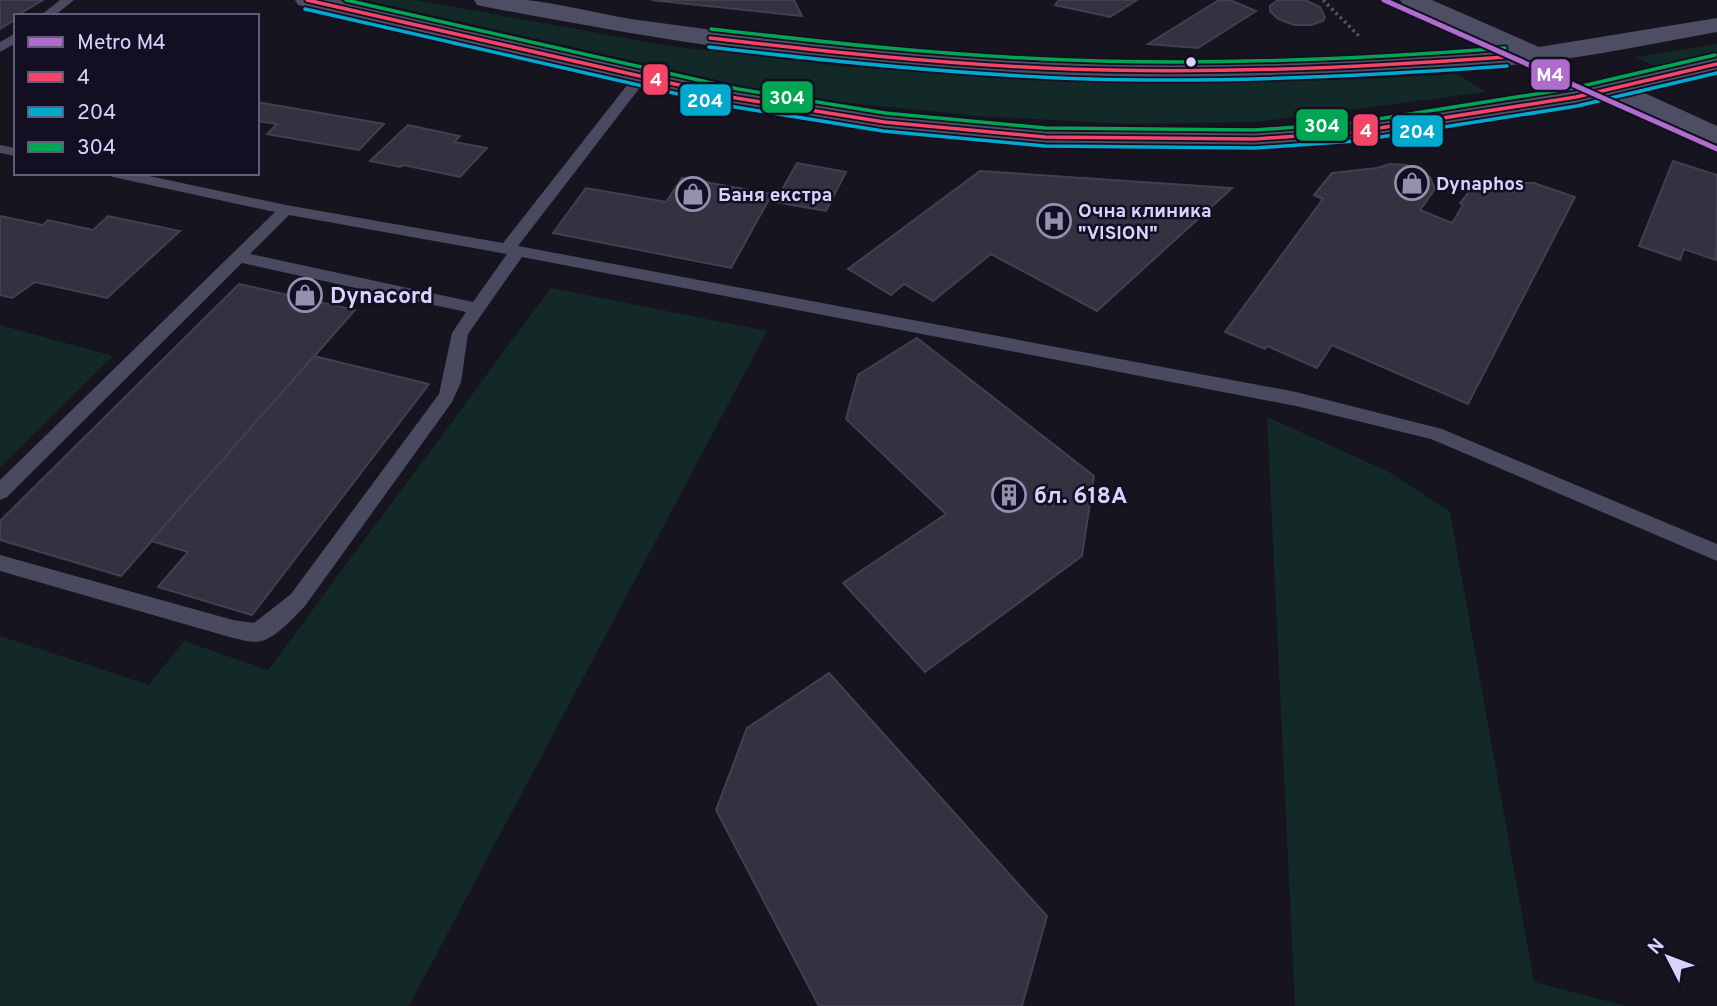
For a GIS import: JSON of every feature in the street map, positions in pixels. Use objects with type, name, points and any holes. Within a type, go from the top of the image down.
[{"type":"main road","points":[[307,0],[640,78],[818,113],[962,131],[1045,137],[1203,140],[1281,138],[1354,132],[1413,125],[1615,90],[1717,64]]},
{"type":"main road","points":[[486,0],[674,34],[965,63],[1089,70],[1286,69],[1535,54],[1717,25]]},
{"type":"main road","points":[[1412,0],[1717,136]]},
{"type":"lane","points":[[49,14],[68,0]]},
{"type":"lane","points":[[0,563],[233,629],[257,633],[279,618],[298,600],[446,397],[453,384],[460,333],[512,251],[640,78]]},
{"type":"lane","points":[[122,175],[286,210],[1296,399],[1390,421],[1482,452],[1717,552]]},
{"type":"lane","points":[[0,492],[286,210]]},
{"type":"lane","points":[[240,257],[476,308]]},
{"type":"path","points":[[1324,0],[1354,29],[1365,44]]},
{"type":"green space","points":[[366,0],[417,0],[669,46],[849,67],[1090,81],[1190,83],[1457,74],[1486,92],[1257,122],[1130,124],[978,116],[841,102],[739,85]]},
{"type":"green space","points":[[1717,44],[1717,52],[1658,68],[1636,57]]},
{"type":"green space","points":[[551,288],[767,331],[409,1006],[0,1006],[0,636],[149,685],[184,641],[268,670]]},
{"type":"green space","points":[[0,325],[113,356],[0,467]]},
{"type":"green space","points":[[1267,417],[1389,472],[1450,512],[1534,982],[1626,1006],[1295,1006]]},
{"type":"building","points":[[0,0],[43,0],[19,14],[14,14],[14,20],[0,29]]},
{"type":"building","points":[[651,0],[794,0],[802,16]]},
{"type":"building","points":[[1059,0],[1137,0],[1110,17],[1055,5]]},
{"type":"building","points":[[1219,0],[1230,0],[1256,11],[1198,48],[1148,44]]},
{"type":"building","points":[[1278,0],[1305,0],[1320,7],[1325,17],[1323,21],[1311,25],[1294,25],[1278,19],[1270,11],[1270,6]]},
{"type":"building","points":[[259,102],[384,124],[359,150],[267,134],[277,124],[259,121]]},
{"type":"building","points":[[408,125],[460,136],[454,142],[487,148],[460,177],[370,161]]},
{"type":"building","points":[[1673,161],[1717,175],[1716,260],[1684,249],[1680,260],[1639,246]]},
{"type":"building","points":[[797,163],[846,172],[826,211],[775,202]]},
{"type":"building","points":[[1390,164],[1407,165],[1430,177],[1435,189],[1420,210],[1452,223],[1463,205],[1460,203],[1469,192],[1489,183],[1534,183],[1575,197],[1468,404],[1332,345],[1317,368],[1267,346],[1265,349],[1225,332],[1323,199],[1314,195],[1332,173]]},
{"type":"building","name":"Очна клиника \"VISION\"","points":[[980,171],[1232,188],[1097,311],[991,254],[933,301],[904,284],[891,295],[848,269]]},
{"type":"building","points":[[682,178],[772,194],[731,268],[553,233],[586,188],[666,202]]},
{"type":"building","points":[[0,216],[43,225],[48,220],[93,230],[108,216],[180,231],[107,298],[35,282],[12,298],[0,295]]},
{"type":"building","points":[[239,284],[355,310],[121,576],[0,540],[0,521]]},
{"type":"building","name":"бл. 618А","points":[[917,338],[1094,476],[1082,556],[925,672],[843,583],[946,514],[846,419],[858,375]]},
{"type":"building","points":[[314,356],[429,384],[252,615],[158,587],[188,552],[151,541]]},
{"type":"building","points":[[829,673],[1047,916],[1022,1006],[819,1006],[716,810],[747,728]]},
{"type":"metro line","name":"M4","points":[[1384,0],[1717,149]]},
{"type":"transit line","name":"4","points":[[307,0],[736,98],[884,122],[1045,137],[1255,139],[1354,132],[1576,97],[1717,64]]},
{"type":"transit line","name":"304","points":[[346,0],[738,89],[885,113],[1045,128],[1255,130],[1353,123],[1574,88],[1715,55]]},
{"type":"transit line","name":"204","points":[[305,9],[735,107],[883,131],[1045,146],[1255,148],[1355,141],[1577,106],[1717,73]]},
{"type":"transit line","name":"304","points":[[711,29],[948,54],[1092,61],[1299,60],[1505,48]]},
{"type":"transit line","name":"4","points":[[710,38],[948,63],[1092,70],[1299,69],[1506,57]]},
{"type":"transit line","name":"204","points":[[709,47],[899,67],[1089,79],[1298,78],[1507,66]]},
{"type":"place","name":"Dynaphos","points":[[1412,183]]},
{"type":"place","name":"Баня екстра","points":[[693,194]]},
{"type":"place","name":"Очна клиника \"VISION\"","points":[[1054,221]]},
{"type":"place","name":"Dynacord","points":[[305,295]]},
{"type":"place","name":"бл. 618А","points":[[1009,495]]}]
